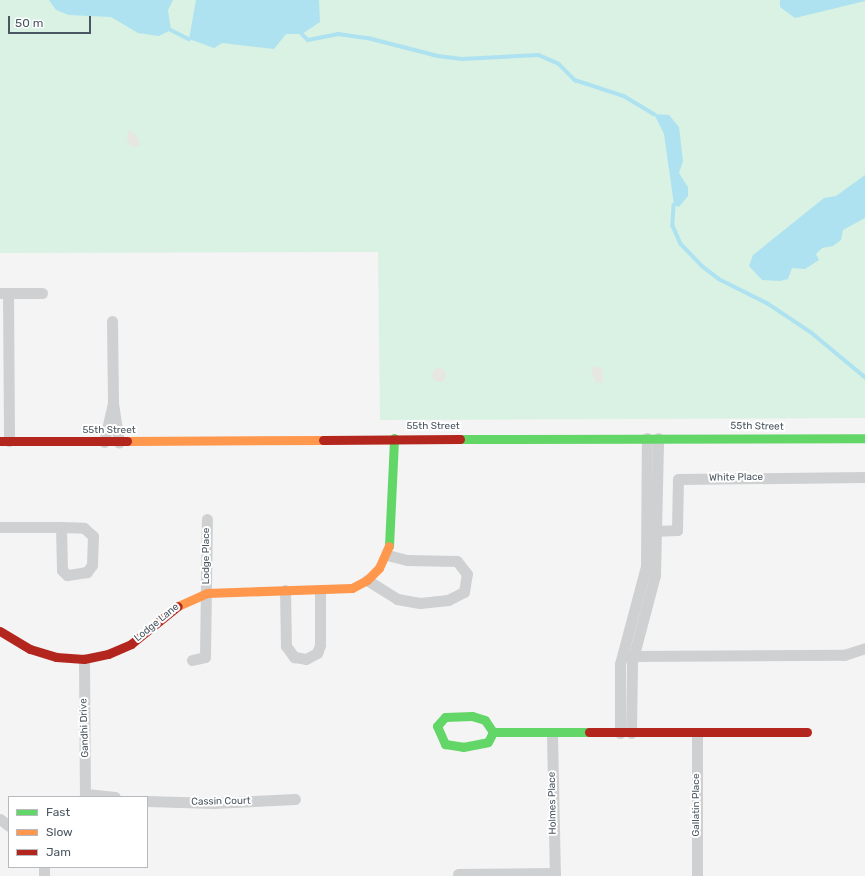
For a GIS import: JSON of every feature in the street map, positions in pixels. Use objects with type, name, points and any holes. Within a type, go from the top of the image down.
[{"type":"street","points":[[4,441],[4,293],[42,293]]},
{"type":"street","points":[[112,321],[113,403],[119,443]]},
{"type":"street","points":[[104,442],[113,403]]},
{"type":"street","points":[[367,580],[397,599],[420,603],[448,600],[464,592],[467,574],[457,562],[407,560],[387,555],[393,506],[394,438]]},
{"type":"street","name":"55th Street","points":[[4,441],[119,443],[394,438],[865,438]]},
{"type":"street","points":[[627,656],[653,587],[658,531],[652,438]]},
{"type":"street","points":[[625,733],[627,656],[644,576],[652,438]]},
{"type":"street","name":"White Place","points":[[646,531],[677,530],[678,479],[865,477]]},
{"type":"street","name":"Lodge Place","points":[[192,660],[205,657],[207,520]]},
{"type":"street","points":[[0,527],[61,527],[84,528],[93,536],[92,565],[87,572],[67,575],[62,570],[61,527]]},
{"type":"street","name":"Lodge Lane","points":[[0,631],[30,649],[56,657],[84,659],[108,654],[131,644],[175,607],[207,593],[352,588],[367,580],[387,555]]},
{"type":"street","points":[[285,590],[286,646],[294,656],[306,659],[317,652],[320,645],[320,590]]},
{"type":"street","points":[[627,656],[844,655],[865,648]]},
{"type":"street","name":"Gandhi Drive","points":[[84,659],[86,795]]},
{"type":"street","points":[[472,716],[485,720],[493,732],[488,742],[479,746],[454,746],[440,738],[437,726],[445,718],[472,716]]},
{"type":"street","points":[[493,732],[552,734],[697,734],[807,732]]},
{"type":"street","name":"Holmes Place","points":[[458,874],[555,874],[552,734]]},
{"type":"street","name":"Gallatin Place","points":[[697,734],[697,876]]},
{"type":"street","points":[[86,795],[100,796]]},
{"type":"street","name":"Cassin Court","points":[[148,801],[212,803],[295,799]]},
{"type":"street","points":[[0,819],[8,825]]},
{"type":"green space","points":[[0,0],[865,0],[865,418],[380,420],[378,252],[0,253]]},
{"type":"sand","points":[[129,129],[137,137],[140,146],[132,147],[127,141]]},
{"type":"sand","points":[[593,366],[602,369],[603,383],[596,382],[591,371]]},
{"type":"sand","points":[[436,368],[442,368],[446,372],[446,378],[442,382],[436,382],[432,378],[432,372]]},
{"type":"water","points":[[49,0],[173,0],[168,10],[171,30],[159,36],[138,33],[111,17],[69,15],[56,10]]},
{"type":"water","points":[[196,0],[319,0],[320,22],[302,34],[286,34],[274,49],[222,43],[214,48],[189,39]]},
{"type":"water","points":[[780,0],[865,1],[795,18],[780,7]]},
{"type":"water","points":[[654,114],[669,115],[679,127],[683,161],[679,173],[688,187],[688,196],[679,207],[674,205],[664,134]]},
{"type":"water","points":[[865,175],[865,218],[843,230],[841,240],[833,246],[822,248],[816,254],[819,260],[805,269],[792,268],[788,279],[780,281],[762,280],[749,266],[753,255],[824,198],[836,196]]},
{"type":"waterway","points":[[171,30],[189,39]]},
{"type":"waterway","points":[[302,34],[308,40],[338,34],[368,38],[438,56],[462,59],[539,55],[559,64],[575,80],[624,96],[654,114]]},
{"type":"waterway","points":[[674,205],[673,226],[681,244],[702,266],[719,279],[767,303],[812,333],[865,377]]},
{"type":"traffic: fast","points":[[389,546],[394,438]]},
{"type":"traffic: fast","points":[[460,439],[865,438]]},
{"type":"traffic: fast","points":[[493,732],[485,720],[472,716],[445,717],[437,726],[445,744],[463,747],[488,742],[493,732],[589,732]]},
{"type":"traffic: slow","points":[[127,441],[323,440]]},
{"type":"traffic: slow","points":[[178,606],[207,593],[352,588],[367,580],[379,568],[389,546]]},
{"type":"traffic: jam","points":[[323,440],[460,439]]},
{"type":"traffic: jam","points":[[0,441],[127,441]]},
{"type":"traffic: jam","points":[[0,631],[30,649],[56,657],[84,659],[108,654],[131,644],[178,606]]},
{"type":"traffic: jam","points":[[589,732],[807,732]]}]
